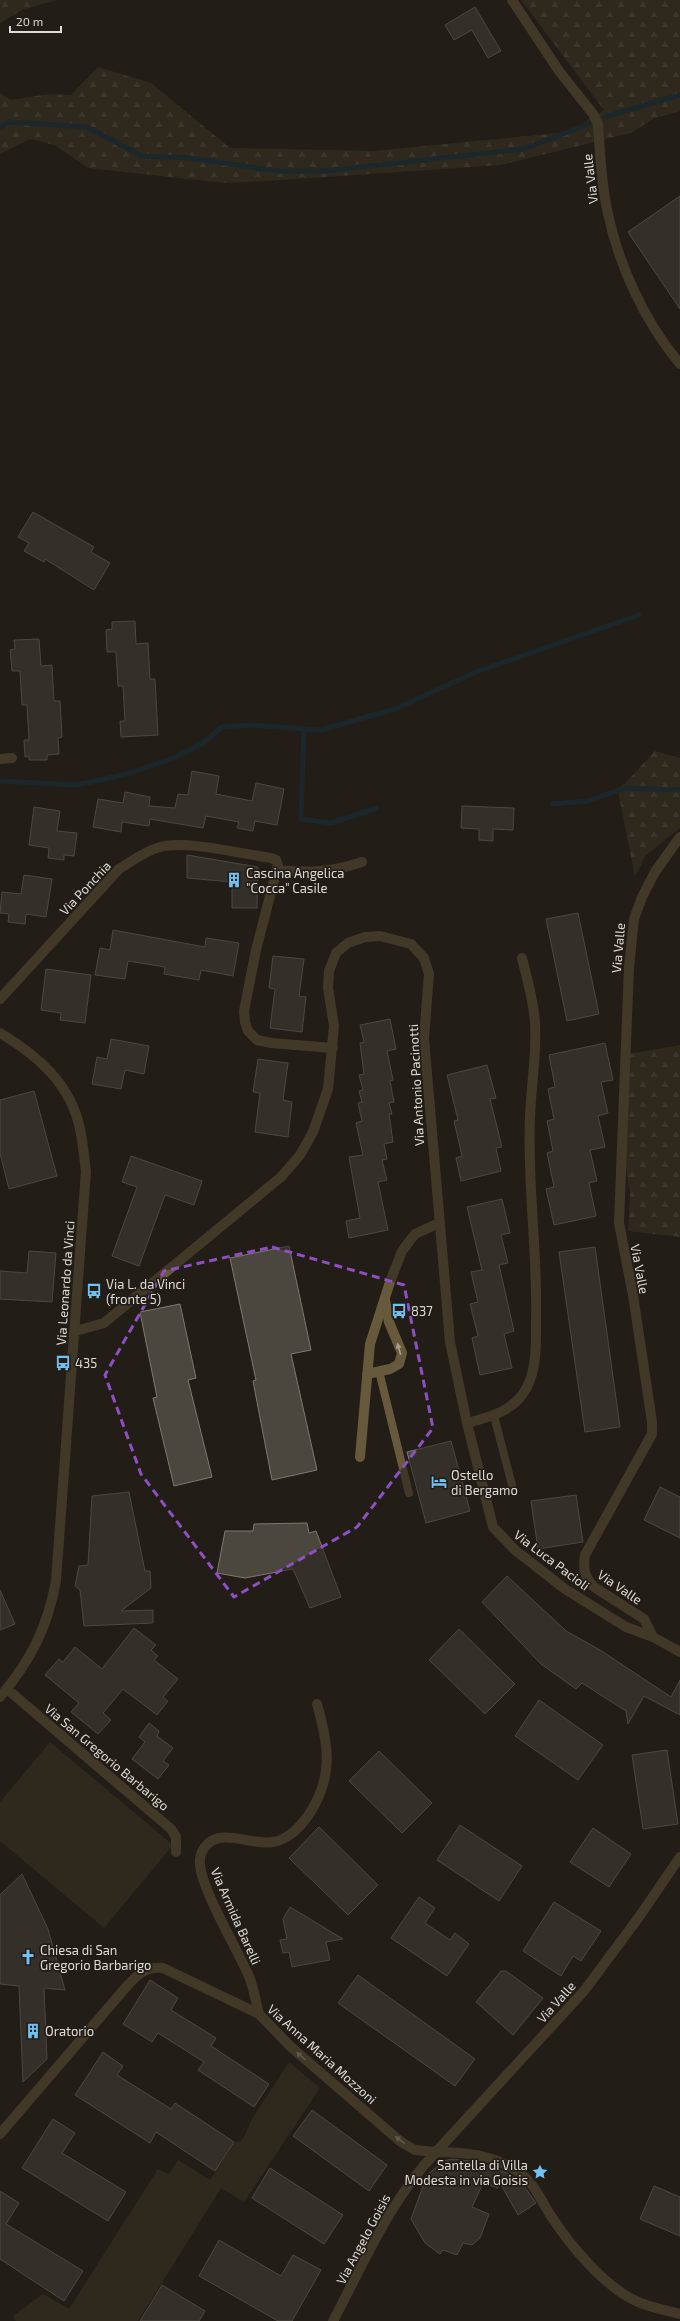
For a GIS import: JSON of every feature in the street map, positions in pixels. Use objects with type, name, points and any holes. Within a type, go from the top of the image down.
[{"type":"street","name":"Via Valle","points":[[512,0],[559,72],[593,114],[598,124],[607,208],[625,271],[662,342],[680,364]]},
{"type":"street","points":[[0,759],[12,758]]},
{"type":"street","name":"Via Valle","points":[[653,1637],[644,1619],[594,1587],[587,1580],[583,1565],[585,1554],[652,1434],[652,1422],[632,1293],[619,1223],[629,967],[634,919],[642,897],[655,872],[680,837]]},
{"type":"street","name":"Via Ponchia","points":[[0,999],[119,869],[143,854],[160,847],[198,847],[271,858],[276,860],[278,870]]},
{"type":"street","points":[[332,1048],[271,1043],[257,1040],[248,1031],[244,1011],[256,950],[278,870],[316,872],[336,870],[362,862]]},
{"type":"street","name":"Via Antonio Pacinotti","points":[[76,1331],[104,1323],[281,1177],[300,1155],[314,1132],[328,1089],[334,1026],[328,988],[329,971],[336,953],[348,944],[365,937],[380,936],[411,944],[424,958],[429,974],[424,1038],[450,1342],[489,1517],[500,1536]]},
{"type":"street","points":[[467,1423],[494,1416],[517,1400],[526,1388],[532,1374],[536,1334],[538,1280],[531,1176],[530,1117],[536,1049],[535,1022],[522,958]]},
{"type":"street","name":"Via Leonardo da Vinci","points":[[0,1033],[24,1048],[55,1076],[72,1106],[80,1128],[86,1171],[76,1331],[56,1581],[51,1606],[43,1631],[32,1654],[2,1694]]},
{"type":"street","points":[[360,1457],[370,1344],[384,1298],[402,1251],[415,1234],[440,1223]]},
{"type":"street","points":[[367,1374],[399,1364],[402,1353],[389,1322],[384,1298]]},
{"type":"street","name":"Via Luca Pacioli","points":[[500,1536],[564,1589],[626,1627],[653,1637]]},
{"type":"street","points":[[653,1637],[680,1652]]},
{"type":"street","name":"Via San Gregorio Barbarigo","points":[[2,1694],[171,1829],[176,1837],[176,1852]]},
{"type":"street","name":"Via Armida Barelli","points":[[259,2014],[249,1978],[206,1885],[200,1867],[200,1858],[205,1847],[212,1840],[220,1838],[258,1843],[274,1842],[287,1837],[305,1820],[316,1804],[326,1777],[326,1737],[317,1704]]},
{"type":"street","name":"Via Valle","points":[[436,2152],[584,1991],[630,1930],[680,1857]]},
{"type":"street","name":"Via Anna Maria Mozzoni","points":[[0,2134],[127,1986],[145,1969],[163,1968],[259,2014],[312,2066],[401,2142],[415,2150],[436,2152]]},
{"type":"street","points":[[436,2152],[464,2152],[484,2156],[505,2164],[521,2173],[534,2188],[567,2239],[603,2278],[634,2300],[680,2314]]},
{"type":"street","name":"Via Angelo Goisis","points":[[334,2321],[397,2200],[420,2168],[436,2152]]},
{"type":"lane","points":[[379,1371],[409,1493]]},
{"type":"lane","points":[[494,1416],[512,1485]]},
{"type":"highlighted area","points":[[272,1247],[404,1285],[433,1428],[357,1527],[234,1597],[141,1474],[105,1375],[164,1271]]},
{"type":"green space","points":[[0,0],[57,0],[24,9],[0,23]]},
{"type":"green space","points":[[521,0],[680,0],[680,111],[653,119],[631,133],[501,165],[267,181],[225,183],[88,168],[55,145],[30,139],[0,154],[0,93],[11,100],[49,94],[71,95],[98,67],[151,83],[230,148],[374,151],[569,132],[604,110]]},
{"type":"green space","points":[[655,751],[680,758],[680,828],[645,856],[635,877],[618,791]]},
{"type":"green space","points":[[680,1045],[680,1237],[628,1231],[630,1195],[624,1153],[629,1054]]},
{"type":"green space","points":[[50,1742],[173,1845],[104,1928],[0,1841],[0,1802]]},
{"type":"green space","points":[[289,2062],[320,2088],[244,2202],[221,2188],[138,2321],[16,2321],[13,2316],[43,2294],[69,2309],[158,2169],[169,2174],[178,2160],[210,2180],[235,2142],[241,2141],[244,2137],[252,2119]]},
{"type":"building","points":[[475,7],[501,51],[488,58],[472,30],[454,40],[445,25]]},
{"type":"building","points":[[680,196],[680,309],[628,232]]},
{"type":"building","points":[[33,512],[94,547],[91,552],[110,563],[94,590],[45,559],[44,562],[24,551],[29,543],[18,537]]},
{"type":"building","points":[[135,621],[136,644],[148,643],[150,679],[155,679],[158,735],[121,737],[120,721],[125,721],[123,686],[118,686],[116,652],[107,652],[106,630],[112,629],[112,622]]},
{"type":"building","points":[[39,639],[41,666],[52,665],[54,701],[60,701],[62,737],[58,738],[59,754],[47,755],[47,760],[29,760],[29,756],[25,757],[24,740],[29,740],[27,705],[22,705],[20,671],[12,671],[10,650],[15,649],[14,640]]},
{"type":"building","points":[[192,771],[219,776],[216,794],[252,801],[256,783],[284,789],[277,825],[255,821],[253,831],[237,828],[239,822],[206,816],[203,828],[150,819],[149,826],[122,822],[121,832],[93,827],[98,799],[123,803],[125,792],[150,797],[149,806],[175,808],[178,794],[188,795]]},
{"type":"building","points":[[462,806],[514,808],[513,830],[493,829],[493,841],[479,840],[479,829],[461,828]]},
{"type":"building","points":[[34,807],[60,811],[57,831],[77,833],[74,856],[64,855],[64,860],[48,858],[49,848],[29,845]]},
{"type":"building","name":"Cascina Angelica \"Cocca\" Casile","points":[[187,855],[258,867],[257,908],[232,908],[232,882],[187,878]]},
{"type":"building","points":[[24,875],[52,879],[46,917],[26,914],[25,924],[8,922],[9,914],[0,913],[2,892],[21,894]]},
{"type":"building","points":[[578,913],[599,1014],[567,1021],[546,919]]},
{"type":"building","points":[[113,930],[205,947],[206,938],[239,943],[233,976],[201,970],[199,980],[164,974],[165,967],[128,961],[125,979],[95,975],[100,948],[110,950]]},
{"type":"building","points":[[273,956],[304,959],[299,996],[306,997],[302,1032],[270,1028],[275,989],[269,988]]},
{"type":"building","points":[[46,969],[91,975],[85,1023],[60,1020],[61,1013],[41,1010]]},
{"type":"building","points":[[390,1019],[396,1049],[387,1051],[393,1080],[390,1081],[394,1102],[389,1103],[392,1114],[389,1114],[393,1142],[384,1144],[387,1159],[382,1160],[387,1180],[378,1182],[388,1230],[349,1238],[346,1221],[360,1218],[349,1157],[363,1155],[356,1123],[362,1121],[358,1103],[362,1102],[359,1091],[363,1090],[359,1075],[364,1074],[360,1043],[364,1042],[360,1025]]},
{"type":"building","points":[[111,1039],[149,1046],[144,1074],[125,1070],[121,1089],[92,1084],[97,1057],[107,1059]]},
{"type":"building","points":[[605,1043],[613,1080],[601,1082],[608,1113],[598,1116],[605,1147],[590,1150],[597,1181],[589,1183],[596,1216],[554,1225],[546,1189],[554,1187],[547,1153],[553,1151],[547,1121],[554,1119],[548,1089],[555,1087],[549,1055]]},
{"type":"building","points":[[258,1059],[288,1063],[283,1100],[292,1102],[288,1137],[255,1132],[260,1093],[253,1092]]},
{"type":"building","points":[[487,1065],[496,1098],[490,1099],[502,1147],[496,1148],[501,1171],[461,1181],[456,1158],[462,1156],[454,1121],[458,1120],[447,1075]]},
{"type":"building","points":[[34,1091],[57,1176],[9,1189],[0,1153],[0,1100]]},
{"type":"building","points":[[131,1156],[202,1181],[194,1205],[165,1195],[139,1266],[112,1256],[137,1187],[122,1182]]},
{"type":"building","points":[[502,1199],[510,1233],[501,1235],[508,1263],[499,1265],[514,1331],[504,1334],[512,1368],[480,1375],[472,1338],[478,1336],[470,1304],[478,1302],[471,1272],[482,1270],[467,1207]]},
{"type":"building","points":[[289,1246],[311,1350],[291,1354],[317,1470],[272,1480],[253,1381],[256,1380],[230,1258]]},
{"type":"building","points":[[595,1247],[620,1427],[585,1432],[559,1252]]},
{"type":"building","points":[[29,1251],[56,1253],[52,1302],[0,1299],[0,1271],[27,1273]]},
{"type":"building","points":[[180,1304],[196,1378],[188,1380],[212,1477],[174,1486],[153,1398],[157,1397],[140,1312]]},
{"type":"building","points":[[451,1441],[470,1511],[426,1523],[407,1452]]},
{"type":"building","points":[[660,1487],[680,1497],[680,1538],[644,1520]]},
{"type":"building","points":[[129,1492],[145,1571],[150,1571],[151,1588],[121,1611],[153,1610],[153,1623],[84,1626],[80,1590],[75,1586],[79,1566],[88,1565],[92,1496]]},
{"type":"building","points":[[576,1495],[583,1542],[538,1549],[531,1501]]},
{"type":"building","points":[[307,1523],[309,1533],[316,1531],[341,1597],[310,1608],[293,1569],[245,1578],[217,1573],[225,1531],[253,1531],[254,1524]]},
{"type":"building","points":[[507,1576],[566,1631],[600,1650],[671,1697],[680,1680],[680,1715],[644,1696],[628,1724],[626,1711],[582,1683],[576,1689],[541,1664],[482,1602]]},
{"type":"building","points":[[0,1590],[15,1624],[0,1630]]},
{"type":"building","points":[[134,1628],[156,1645],[151,1650],[158,1656],[154,1660],[178,1679],[163,1697],[168,1701],[157,1715],[123,1689],[103,1713],[111,1720],[98,1734],[71,1712],[79,1703],[45,1675],[59,1659],[63,1662],[75,1647],[102,1669]]},
{"type":"building","points":[[459,1629],[515,1684],[485,1714],[429,1660]]},
{"type":"building","points":[[539,1700],[603,1745],[578,1780],[515,1736]]},
{"type":"building","points":[[149,1723],[159,1731],[157,1736],[173,1748],[163,1761],[169,1765],[158,1779],[132,1759],[145,1742],[139,1737]]},
{"type":"building","points":[[667,1750],[678,1824],[643,1829],[632,1755]]},
{"type":"building","points":[[379,1751],[432,1803],[402,1833],[349,1781]]},
{"type":"building","points":[[460,1825],[522,1866],[499,1901],[437,1860]]},
{"type":"building","points":[[319,1827],[378,1885],[348,1915],[289,1858]]},
{"type":"building","points":[[593,1828],[631,1854],[609,1887],[570,1862]]},
{"type":"building","name":"Chiesa di San Gregorio Barbarigo","points":[[22,1874],[48,1929],[65,1990],[44,1988],[47,2059],[23,2082],[19,1986],[0,1984],[0,1895]]},
{"type":"building","points":[[419,1897],[435,1908],[425,1923],[450,1940],[455,1933],[469,1944],[447,1976],[391,1938]]},
{"type":"building","points":[[554,1902],[601,1931],[581,1961],[573,1956],[561,1976],[523,1951]]},
{"type":"building","points":[[290,1907],[343,1939],[326,1942],[330,1960],[292,1967],[289,1952],[283,1953],[280,1940],[287,1939],[283,1919]]},
{"type":"building","points":[[501,1971],[506,1971],[543,1998],[513,2035],[476,2002]]},
{"type":"building","points":[[358,1975],[475,2059],[455,2086],[338,2003]]},
{"type":"building","points":[[150,1980],[178,1998],[171,2010],[216,2038],[211,2046],[269,2084],[254,2107],[198,2070],[204,2062],[158,2033],[152,2042],[123,2024]]},
{"type":"building","points":[[103,2052],[123,2066],[117,2075],[171,2109],[175,2103],[234,2142],[215,2171],[156,2132],[150,2143],[75,2095]]},
{"type":"building","points":[[312,2110],[387,2165],[369,2191],[293,2136]]},
{"type":"building","points":[[53,2119],[75,2133],[62,2153],[126,2192],[108,2221],[22,2168]]},
{"type":"building","points":[[452,2159],[478,2162],[507,2173],[521,2182],[536,2203],[518,2215],[500,2183],[498,2188],[483,2183],[472,2207],[489,2214],[480,2238],[472,2245],[463,2243],[457,2255],[443,2250],[440,2254],[425,2243],[411,2219],[427,2175],[444,2161]]},
{"type":"building","points":[[270,2168],[343,2215],[324,2244],[252,2198]]},
{"type":"building","points":[[654,2186],[680,2197],[680,2236],[640,2219]]},
{"type":"building","points":[[0,2191],[19,2203],[6,2224],[83,2271],[64,2301],[0,2259]]},
{"type":"building","points":[[219,2240],[281,2276],[293,2255],[321,2270],[292,2321],[278,2321],[199,2276]]},
{"type":"building","points":[[162,2285],[205,2311],[199,2321],[140,2321]]},
{"type":"waterway","points":[[605,117],[680,95]]},
{"type":"waterway","points":[[0,127],[9,122],[87,127],[142,156],[190,158],[278,171],[325,171],[524,149],[591,123]]},
{"type":"waterway","points":[[0,781],[77,785],[127,774],[174,758],[202,744],[222,727],[249,725],[321,730],[395,709],[476,672],[639,615]]},
{"type":"waterway","points":[[304,729],[301,819],[331,823],[377,808]]},
{"type":"waterway","points":[[553,804],[588,801],[625,788],[680,790]]},
{"type":"place","name":"Cascina Angelica \"Cocca\" Casile","points":[[234,880]]},
{"type":"place","name":"Via L. da Vinci (fronte 5)","points":[[94,1291]]},
{"type":"place","name":"837","points":[[399,1311]]},
{"type":"place","name":"435","points":[[63,1363]]},
{"type":"place","name":"Ostello di Bergamo","points":[[439,1482]]},
{"type":"place","name":"Chiesa di San Gregorio Barbarigo","points":[[28,1957]]},
{"type":"place","name":"Oratorio","points":[[33,2031]]},
{"type":"place","name":"Santella di Villa Modesta in via Goisis","points":[[540,2172]]}]
